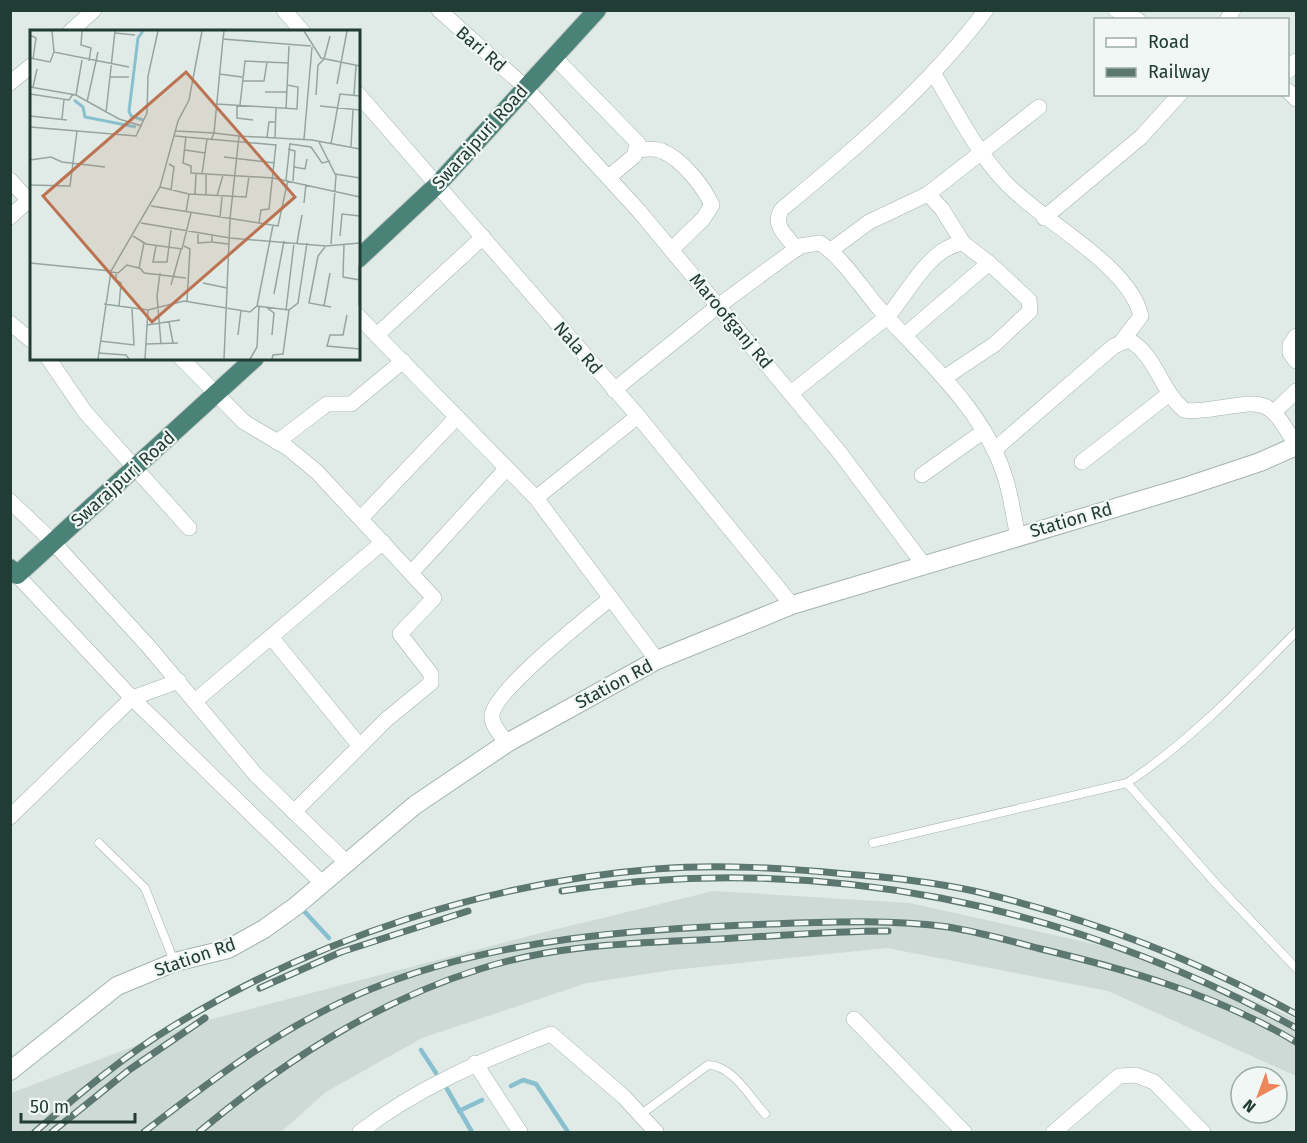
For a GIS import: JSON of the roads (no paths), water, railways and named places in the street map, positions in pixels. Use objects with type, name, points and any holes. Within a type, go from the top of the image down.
[{"type":"highway","name":"Swarajpuri Road","points":[[360,257],[438,183],[597,10]]},
{"type":"highway","name":"Swarajpuri Road","points":[[14,572],[53,542],[253,360]]},
{"type":"street","points":[[72,30],[94,10]]},
{"type":"street","points":[[284,10],[301,30]]},
{"type":"street","name":"Bari Rd","points":[[439,10],[525,87]]},
{"type":"street","points":[[797,249],[778,225],[777,220],[782,209],[827,173],[934,74],[986,10]]},
{"type":"street","points":[[1116,10],[1134,18]]},
{"type":"street","points":[[554,57],[634,137],[638,150]]},
{"type":"street","points":[[10,83],[30,67]]},
{"type":"street","points":[[934,74],[982,152],[1017,194],[1044,218],[1102,261],[1128,288],[1138,304],[1141,316],[1122,341],[994,450]]},
{"type":"street","name":"Maroofganj Rd","points":[[525,87],[672,249],[840,453],[924,565]]},
{"type":"street","name":"Nala Rd","points":[[360,96],[438,183],[638,416],[792,605]]},
{"type":"street","points":[[1044,218],[1141,137],[1178,96]]},
{"type":"street","points":[[831,250],[869,222],[928,194],[1039,107]]},
{"type":"street","points":[[609,177],[638,150],[660,150],[669,155],[708,195],[712,205],[704,219],[672,249]]},
{"type":"street","points":[[10,180],[30,200],[10,217]]},
{"type":"street","points":[[928,194],[942,209],[963,243],[989,263],[1029,300],[1030,311],[995,344],[944,378]]},
{"type":"street","points":[[378,334],[483,237]]},
{"type":"street","points":[[615,390],[718,306],[797,249],[811,243],[820,243],[831,250],[887,317],[944,378],[984,431],[1005,475],[1018,536]]},
{"type":"street","points":[[791,393],[887,317],[900,303],[912,280],[947,248],[963,243]]},
{"type":"street","points":[[905,335],[989,263]]},
{"type":"street","points":[[360,318],[536,498],[657,660]]},
{"type":"street","points":[[10,323],[30,339]]},
{"type":"street","points":[[1296,336],[1290,345],[1290,352],[1296,361]]},
{"type":"street","points":[[1122,341],[1129,340],[1138,345],[1178,405],[1190,411],[1255,403],[1265,404],[1275,411],[1296,448]]},
{"type":"street","points":[[49,360],[85,412],[189,528]]},
{"type":"street","points":[[183,360],[244,422],[303,459],[412,572],[434,598],[400,634],[433,678],[427,686],[359,745],[294,812]]},
{"type":"street","points":[[277,442],[327,404],[351,404],[403,361]]},
{"type":"street","points":[[1275,411],[1296,391]]},
{"type":"street","points":[[1082,462],[1169,394]]},
{"type":"street","points":[[536,498],[638,416]]},
{"type":"street","points":[[361,518],[457,417]]},
{"type":"street","points":[[922,475],[984,431]]},
{"type":"street","name":"Station Rd","points":[[10,1071],[117,986],[175,962],[228,949],[246,939],[296,906],[321,882],[415,805],[507,743],[657,660],[792,605],[1188,486],[1296,448]]},
{"type":"street","points":[[412,572],[507,468]]},
{"type":"street","points":[[10,501],[53,542],[179,681],[236,753],[345,862]]},
{"type":"street","points":[[195,700],[383,542]]},
{"type":"street","points":[[14,572],[132,698],[321,882]]},
{"type":"street","points":[[507,743],[494,726],[492,716],[495,706],[535,664],[611,598]]},
{"type":"street","points":[[271,637],[359,745]]},
{"type":"street","points":[[10,817],[132,698],[179,681]]},
{"type":"street","points":[[854,1019],[964,1132]]},
{"type":"street","points":[[360,1132],[393,1106],[475,1064],[551,1034],[624,1097],[656,1132]]},
{"type":"street","points":[[475,1064],[520,1132]]},
{"type":"street","points":[[1054,1132],[1119,1076],[1137,1075],[1154,1082],[1203,1132]]},
{"type":"lane","points":[[873,843],[1127,783],[1149,768],[1213,713],[1296,632]]},
{"type":"lane","points":[[1127,783],[1218,886],[1296,968]]},
{"type":"lane","points":[[99,843],[145,888],[175,962]]},
{"type":"lane","points":[[640,1115],[708,1065],[717,1065],[728,1071],[765,1114]]},
{"type":"waterway","points":[[304,911],[329,938]]},
{"type":"waterway","points":[[421,1050],[436,1073]]},
{"type":"waterway","points":[[511,1086],[523,1080],[536,1084],[568,1132]]},
{"type":"waterway","points":[[447,1089],[472,1132]]},
{"type":"waterway","points":[[459,1111],[482,1100]]},
{"type":"railway","points":[[35,1132],[103,1075],[175,1025],[230,994],[346,941],[406,919],[468,901],[593,876],[656,869],[751,867],[798,870],[910,880],[974,891],[1057,913],[1139,942],[1219,975],[1296,1014]]},
{"type":"railway","points":[[562,891],[658,880],[753,878],[847,884],[940,898],[1032,920],[1122,949],[1210,985],[1296,1028]]},
{"type":"railway","points":[[260,988],[341,952],[468,911]]},
{"type":"railway","points":[[144,1132],[198,1091],[281,1035],[310,1018],[371,989],[419,972],[517,947],[618,933],[669,929],[859,922],[948,927],[993,936],[1170,985],[1235,1010],[1296,1042]]},
{"type":"railway","points":[[199,1132],[297,1058],[332,1037],[404,999],[480,969],[539,954],[598,946],[888,931]]},
{"type":"railway","points":[[52,1132],[129,1070],[205,1018]]}]
